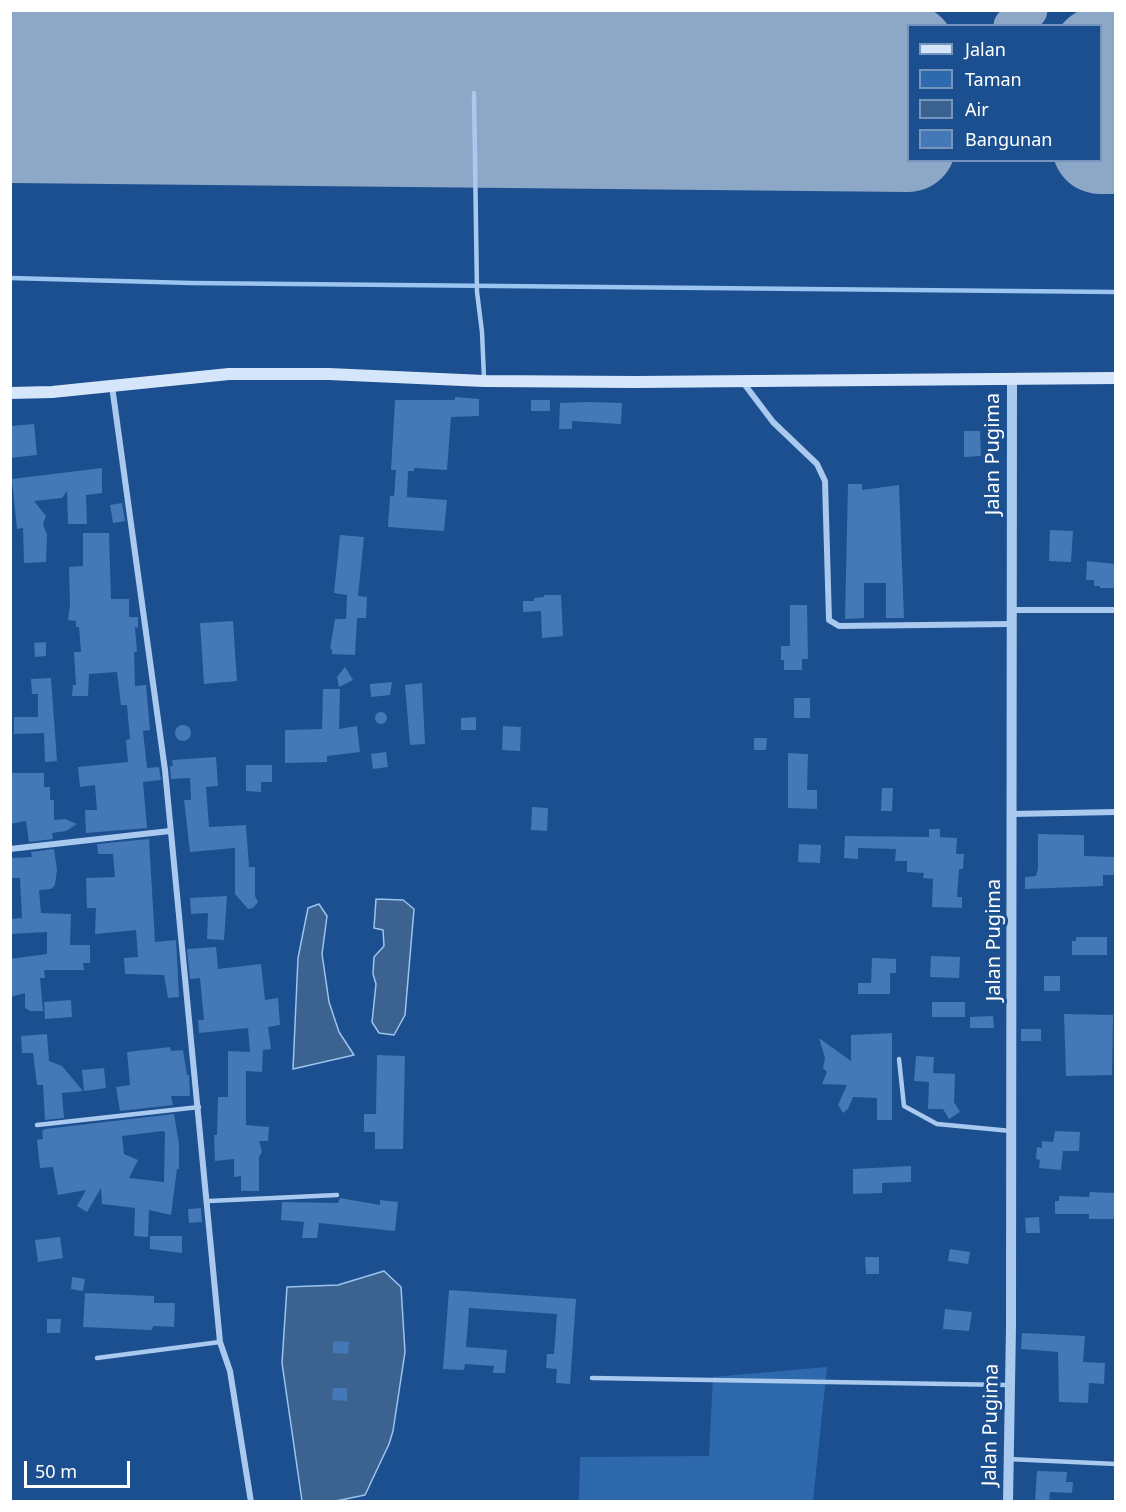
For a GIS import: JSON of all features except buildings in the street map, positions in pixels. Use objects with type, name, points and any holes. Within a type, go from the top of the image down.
[{"type":"main road","points":[[10,393],[229,374],[329,374],[484,381],[1116,378]]},
{"type":"street","name":"Jalan Pugima","points":[[1008,1502],[1008,1385],[1011,1327],[1011,378]]},
{"type":"street","points":[[742,381],[773,422],[818,464],[825,481],[829,620],[839,626],[1010,624]]},
{"type":"street","points":[[112,385],[144,611],[170,831],[200,1107],[220,1342],[230,1371],[251,1502]]},
{"type":"street","points":[[1011,610],[1116,610]]},
{"type":"street","points":[[1011,814],[1116,812]]},
{"type":"street","points":[[10,849],[170,831]]},
{"type":"lane","points":[[474,93],[477,292],[485,362],[484,381]]},
{"type":"lane","points":[[899,1059],[904,1106],[937,1124],[1011,1131]]},
{"type":"lane","points":[[37,1125],[200,1107]]},
{"type":"lane","points":[[209,1201],[337,1195]]},
{"type":"lane","points":[[97,1358],[220,1342]]},
{"type":"lane","points":[[592,1378],[1008,1385]]},
{"type":"lane","points":[[1008,1459],[1116,1464]]},
{"type":"green space","points":[[827,1367],[813,1501],[579,1502],[580,1457],[709,1456],[713,1377]]},
{"type":"water","points":[[376,899],[403,900],[414,909],[405,1015],[394,1035],[379,1033],[372,1022],[376,984],[373,974],[374,957],[384,946],[383,930],[374,928]]},
{"type":"water","points":[[319,904],[327,916],[322,954],[329,1002],[339,1032],[354,1055],[293,1069],[298,958],[308,908]]},
{"type":"water","points":[[384,1271],[401,1287],[405,1352],[389,1444],[365,1495],[336,1501],[302,1501],[282,1363],[287,1287],[338,1285]]},
{"type":"waterway","points":[[10,278],[191,283],[1116,292]]},
{"type":"taxiway","points":[[556,10],[578,93]]},
{"type":"taxiway","points":[[1015,24],[1028,10]]},
{"type":"taxiway","points":[[900,96],[907,92]]},
{"type":"runway","points":[[10,44],[907,52]]},
{"type":"runway","points":[[1102,54],[1116,54]]},
{"type":"runway","points":[[10,135],[907,144]]},
{"type":"runway","points":[[1102,146],[1116,146]]}]
